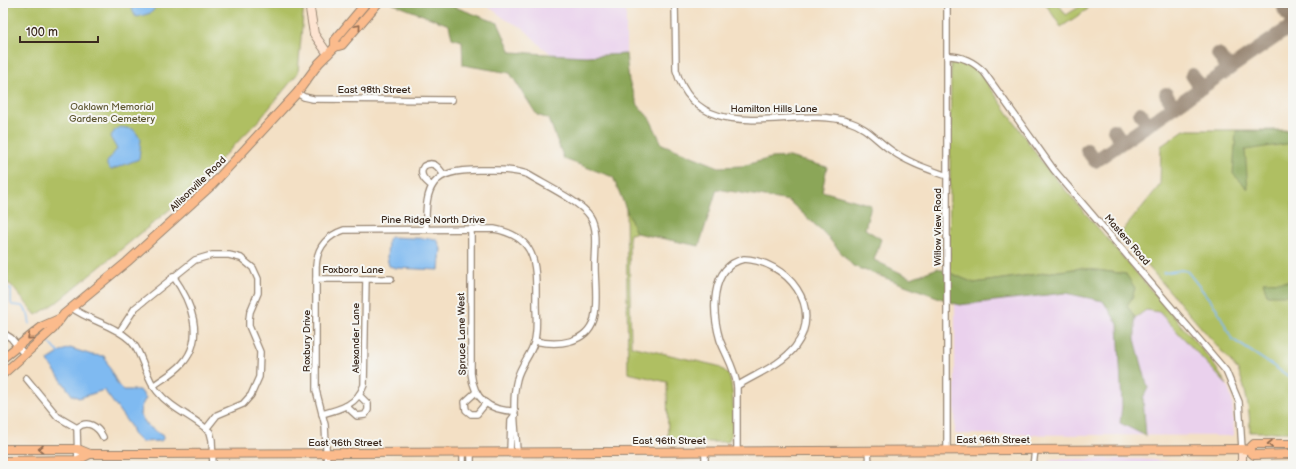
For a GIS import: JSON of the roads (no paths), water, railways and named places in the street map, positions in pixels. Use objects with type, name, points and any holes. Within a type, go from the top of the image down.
[{"type":"main road","name":"Allisonville Road","points":[[335,47],[335,40],[366,3]]},
{"type":"main road","name":"Allisonville Road","points":[[3,358],[43,326],[59,319],[151,241],[212,186],[297,92],[328,54],[335,47],[342,45],[378,3]]},
{"type":"main road","name":"Allisonville Road","points":[[3,374],[54,329],[59,319]]},
{"type":"main road","points":[[3,444],[13,445],[22,449]]},
{"type":"main road","name":"East 96th Street","points":[[1245,450],[1254,444],[1293,444]]},
{"type":"main road","name":"East 96th Street","points":[[3,449],[22,449],[78,457]]},
{"type":"main road","name":"East 96th Street","points":[[3,461],[78,457],[90,454],[868,450],[1245,450],[1254,455],[1293,454]]},
{"type":"street","points":[[309,3],[314,34],[328,54]]},
{"type":"street","name":"Hamilton Hills Lane","points":[[675,3],[674,56],[677,75],[688,97],[707,112],[727,118],[843,119],[860,125],[891,150],[908,161],[947,176]]},
{"type":"street","name":"Willow View Road","points":[[947,3],[947,450]]},
{"type":"street","name":"Masters Road","points":[[948,56],[965,59],[975,64],[984,72],[1054,170],[1226,372],[1238,402],[1245,450],[1242,466]]},
{"type":"street","name":"East 98th Street","points":[[297,92],[304,97],[313,100],[452,100]]},
{"type":"street","points":[[432,186],[423,177],[422,171],[424,166],[430,163],[436,165],[444,174]]},
{"type":"street","points":[[426,229],[426,205],[432,186],[444,174],[457,170],[519,172],[527,174],[587,212],[594,225],[595,308],[591,326],[576,340],[557,344],[535,341],[516,379],[515,413],[511,420],[513,452]]},
{"type":"street","name":"Pine Ridge North Drive","points":[[333,234],[349,229],[494,229],[507,232],[525,243],[529,248],[536,265],[535,341]]},
{"type":"street","name":"Spruce Lane West","points":[[471,229],[471,374],[476,392],[486,403],[501,410],[515,413]]},
{"type":"street","name":"Roxbury Drive","points":[[328,466],[322,414],[316,382],[316,279],[318,252],[326,239],[333,234]]},
{"type":"street","points":[[120,331],[135,308],[173,276],[195,260],[203,257],[230,255],[245,260],[253,268],[258,279],[258,293],[250,312],[249,326],[258,345],[261,368],[257,384],[251,395],[243,404],[217,415],[206,429]]},
{"type":"street","points":[[737,386],[783,360],[803,334],[806,320],[805,301],[794,284],[775,268],[752,260],[735,261],[725,269],[718,283],[715,301],[717,327],[724,350],[735,370],[737,386],[737,451]]},
{"type":"street","points":[[153,386],[184,362],[191,348],[194,332],[194,318],[184,292],[173,276]]},
{"type":"street","name":"Foxboro Lane","points":[[316,279],[391,279]]},
{"type":"street","name":"Alexander Lane","points":[[360,395],[364,385],[366,373],[366,279]]},
{"type":"street","points":[[72,308],[89,319],[120,331],[132,342],[139,353],[144,368],[153,386],[166,401],[206,429],[212,440],[213,466]]},
{"type":"street","points":[[3,333],[11,338],[24,354]]},
{"type":"street","points":[[26,378],[58,417],[77,428]]},
{"type":"street","points":[[476,392],[465,402],[466,410],[471,414],[477,414],[486,403]]},
{"type":"street","points":[[322,414],[346,406],[360,395],[368,404],[368,410],[365,415],[357,416],[346,406]]},
{"type":"street","points":[[77,428],[80,425],[93,425],[99,429],[103,437]]},
{"type":"street","points":[[77,428],[78,457]]},
{"type":"street","points":[[868,450],[868,466]]},
{"type":"street","points":[[1033,466],[1035,450]]},
{"type":"street","points":[[705,451],[705,466]]},
{"type":"street","points":[[463,466],[467,452]]},
{"type":"street","points":[[467,452],[471,466]]},
{"type":"water","points":[[129,3],[153,3],[155,8],[151,13],[137,17],[135,16]]},
{"type":"water","points":[[120,127],[133,129],[141,139],[139,159],[111,170],[107,166],[107,162],[117,149],[110,137],[116,129]]},
{"type":"water","points":[[391,237],[437,239],[441,249],[439,270],[396,268],[389,266],[387,258],[388,239]]},
{"type":"water","points":[[70,348],[92,355],[104,356],[118,385],[123,390],[140,390],[146,398],[141,407],[140,415],[148,426],[163,436],[161,441],[141,442],[133,434],[131,427],[104,390],[79,398],[72,395],[48,360]]},
{"type":"waterway","points":[[1163,273],[1181,270],[1187,271],[1217,309],[1232,339],[1293,379]]},
{"type":"waterway","points":[[3,286],[11,289],[12,305],[23,306],[28,314],[30,324]]},
{"type":"waterway","points":[[49,342],[60,354]]},
{"type":"park label","name":"Oaklawn Memorial Gardens Cemetery","points":[[112,112]]}]
